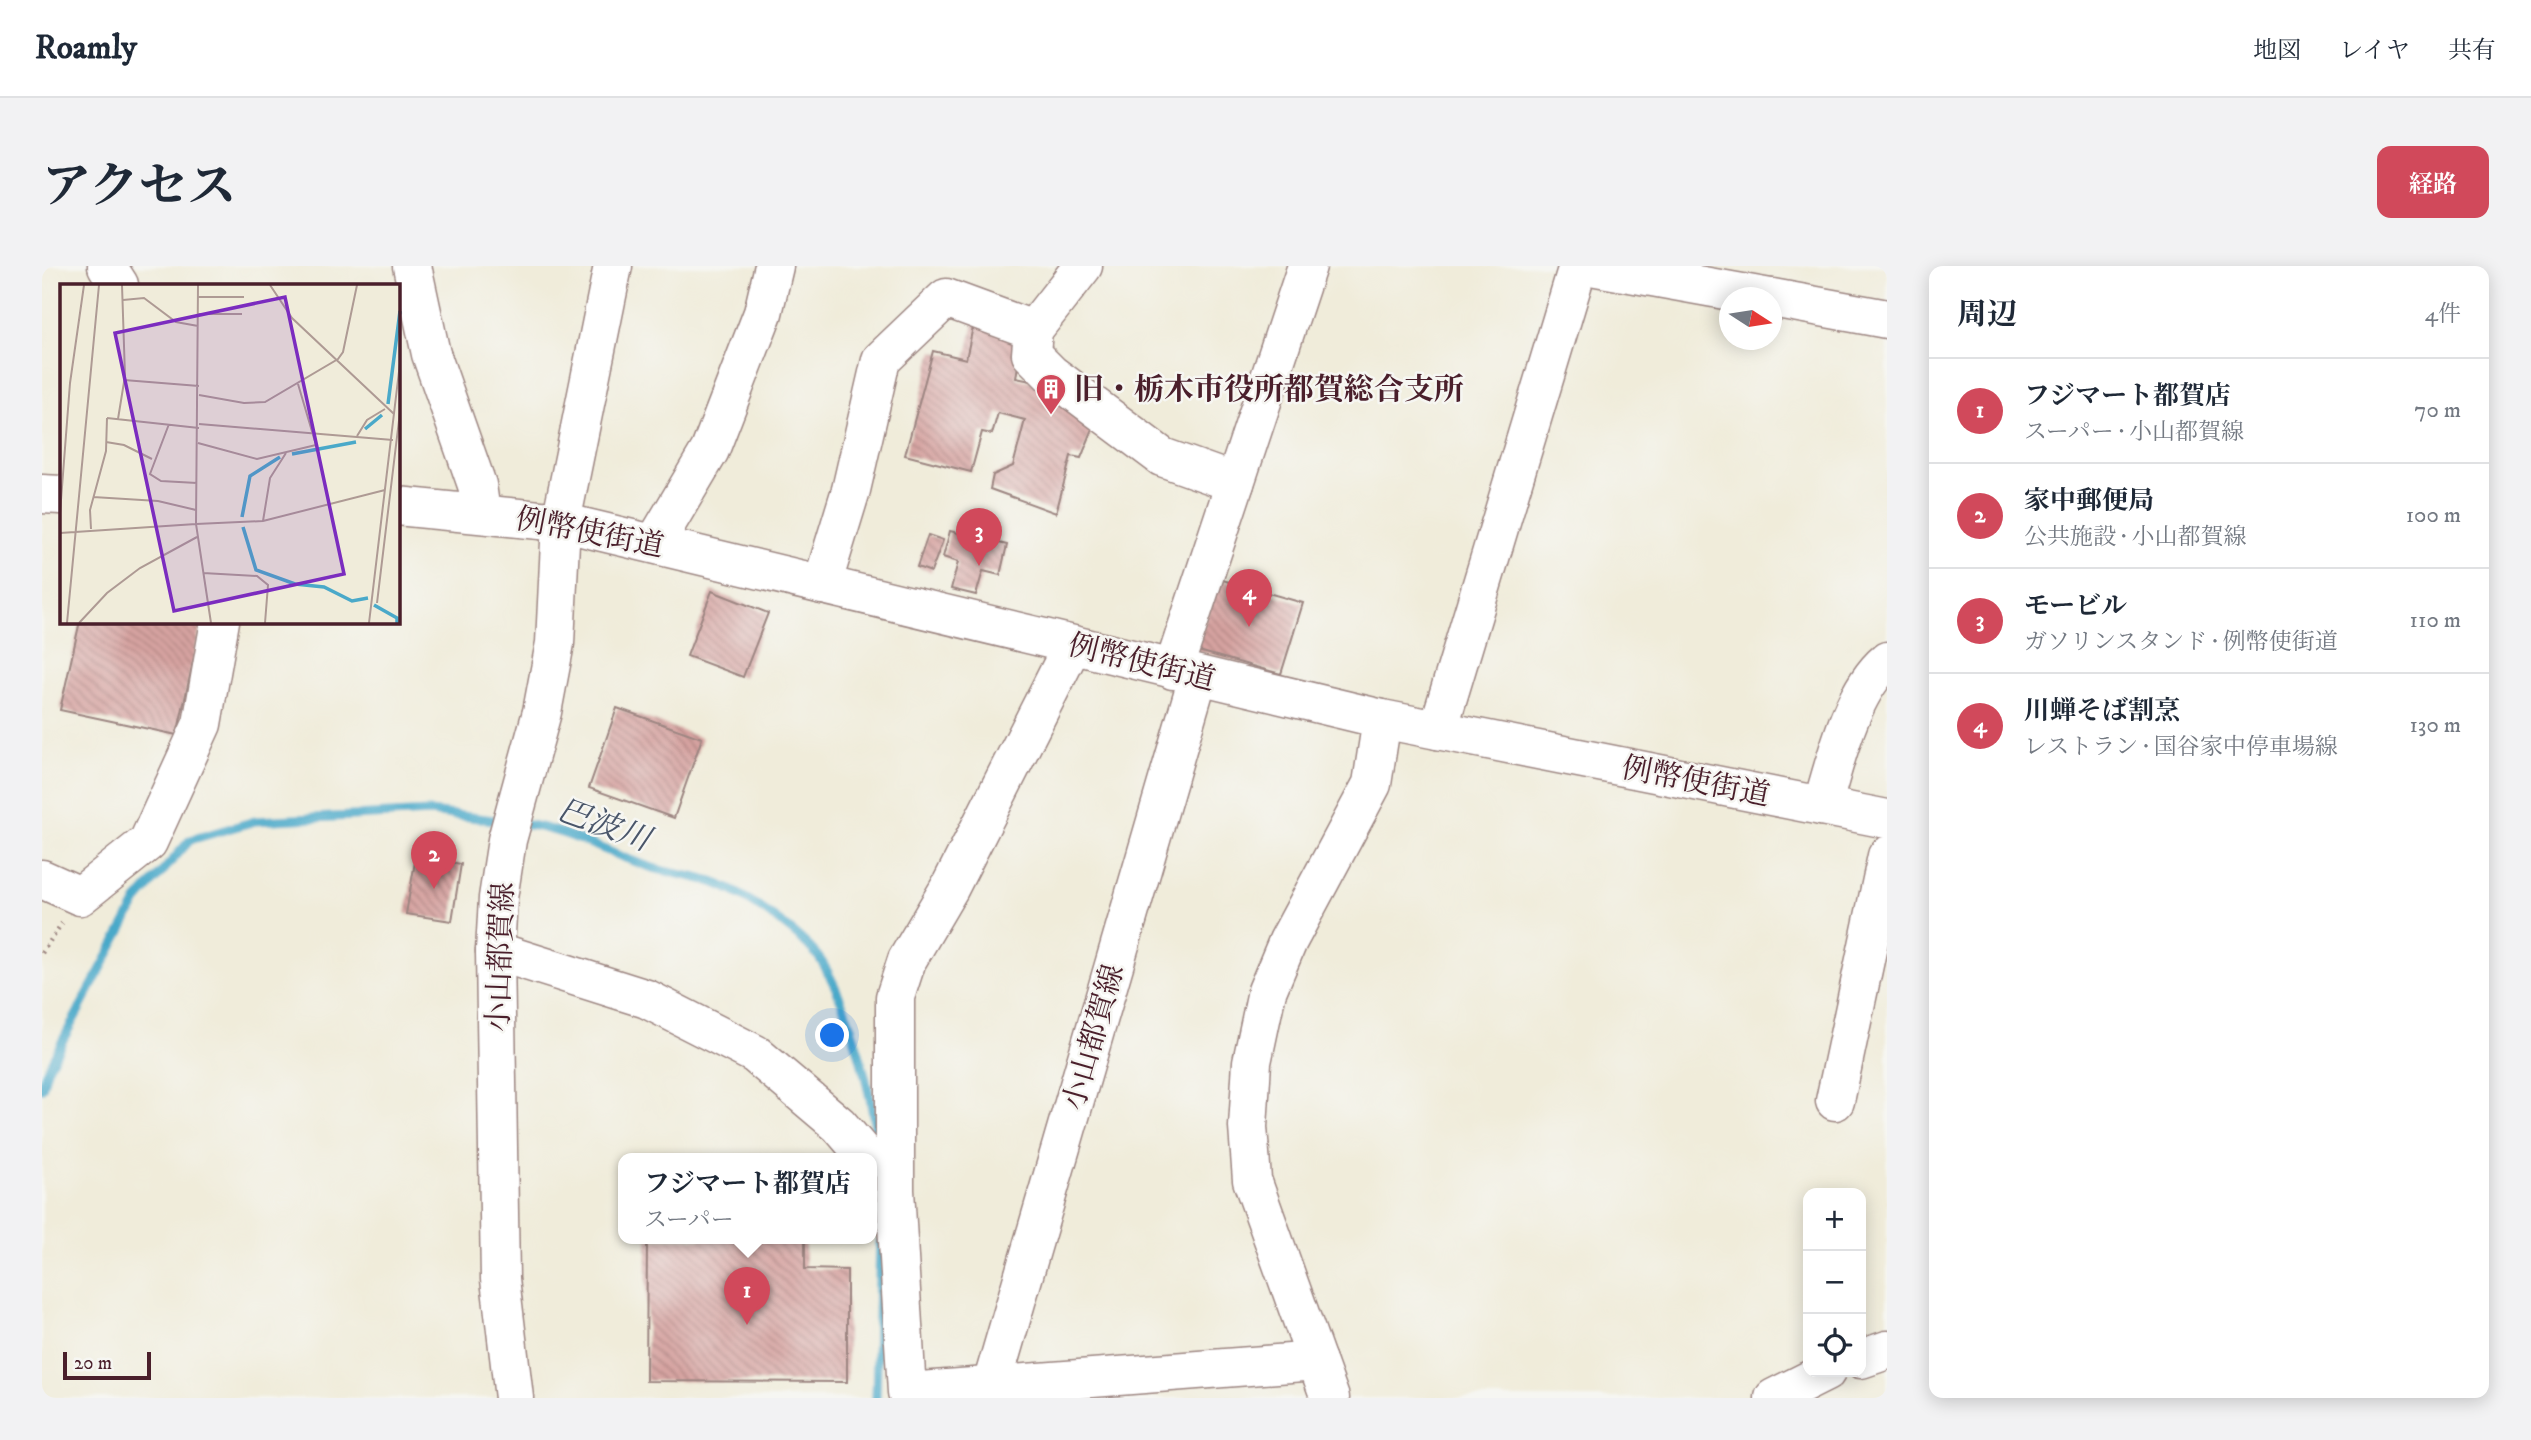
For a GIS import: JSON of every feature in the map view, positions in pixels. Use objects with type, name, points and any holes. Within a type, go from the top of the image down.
[{"type":"street","points":[[107,266],[118,284]]},
{"type":"street","points":[[412,266],[431,354],[477,485],[481,513]]},
{"type":"street","name":"小山都賀線","points":[[514,1398],[500,1279],[495,951],[498,898],[507,840],[542,712],[555,643],[561,522],[613,266]]},
{"type":"street","points":[[655,543],[710,450],[763,313],[774,266]]},
{"type":"street","points":[[1083,266],[1033,330],[1031,354],[1051,374],[1162,457],[1235,483]]},
{"type":"street","name":"小山都賀線","points":[[990,1393],[1235,483],[1307,266]]},
{"type":"street","points":[[1438,730],[1578,266]]},
{"type":"street","points":[[1591,266],[1719,289]]},
{"type":"street","points":[[822,584],[851,489],[881,360],[946,298],[1033,330]]},
{"type":"street","points":[[1782,300],[1887,319]]},
{"type":"street","points":[[42,494],[60,495]]},
{"type":"street","name":"例幣使街道","points":[[399,506],[561,522],[1382,719],[1887,819]]},
{"type":"street","points":[[42,879],[80,896],[148,842],[202,724],[220,623]]},
{"type":"street","points":[[1072,646],[903,973],[895,997],[878,1170],[907,1392],[990,1393],[1317,1361]]},
{"type":"street","points":[[1822,806],[1843,736],[1875,671],[1887,661]]},
{"type":"street","points":[[1330,1398],[1252,1180],[1248,1127],[1252,1062],[1267,991],[1288,941],[1372,784],[1382,719]]},
{"type":"street","points":[[1835,1101],[1887,856]]},
{"type":"street","points":[[495,951],[647,999],[755,1054],[839,1125],[863,1153]]},
{"type":"street","points":[[1866,1357],[1887,1350]]},
{"type":"street","points":[[1774,1398],[1816,1377]]},
{"type":"building","name":"旧・栃木市役所都賀総合支所","points":[[974,322],[1022,338],[1016,378],[1055,386],[1097,419],[1081,458],[1071,456],[1056,513],[990,489],[993,475],[1013,466],[1025,420],[998,413],[992,434],[982,432],[971,472],[905,455],[933,351],[966,359]]},
{"type":"building","points":[[950,531],[1007,545],[1000,575],[983,571],[976,595],[951,589],[958,562],[943,557]]},
{"type":"building","points":[[928,535],[943,540],[931,572],[917,567]]},
{"type":"building","points":[[1219,579],[1303,603],[1281,674],[1195,650]]},
{"type":"building","points":[[712,591],[768,613],[743,677],[687,656]]},
{"type":"building","points":[[80,623],[202,623],[177,735],[60,710]]},
{"type":"building","points":[[617,708],[702,738],[674,818],[589,788]]},
{"type":"building","points":[[416,856],[461,864],[452,921],[406,914]]},
{"type":"building","points":[[647,1244],[805,1244],[805,1269],[847,1270],[847,1382],[646,1381]]},
{"type":"waterway","name":"巴波川","points":[[42,1088],[47,1070],[137,901],[190,840],[255,821],[430,812],[502,821]]},
{"type":"waterway","name":"巴波川","points":[[522,824],[557,831],[653,868],[720,885],[760,907],[803,941],[822,962],[842,1002],[865,1075],[877,1144]]},
{"type":"waterway","name":"巴波川","points":[[876,1398],[880,1242]]},
{"type":"place","name":"旧・栃木市役所都賀総合支所","points":[[1051,416]]},
{"type":"place","name":"モービル","points":[[979,566]]},
{"type":"place","name":"川蝉そば割烹","points":[[1249,627]]},
{"type":"place","name":"家中郵便局","points":[[434,889]]},
{"type":"place","name":"フジマート都賀店","points":[[747,1325]]}]
